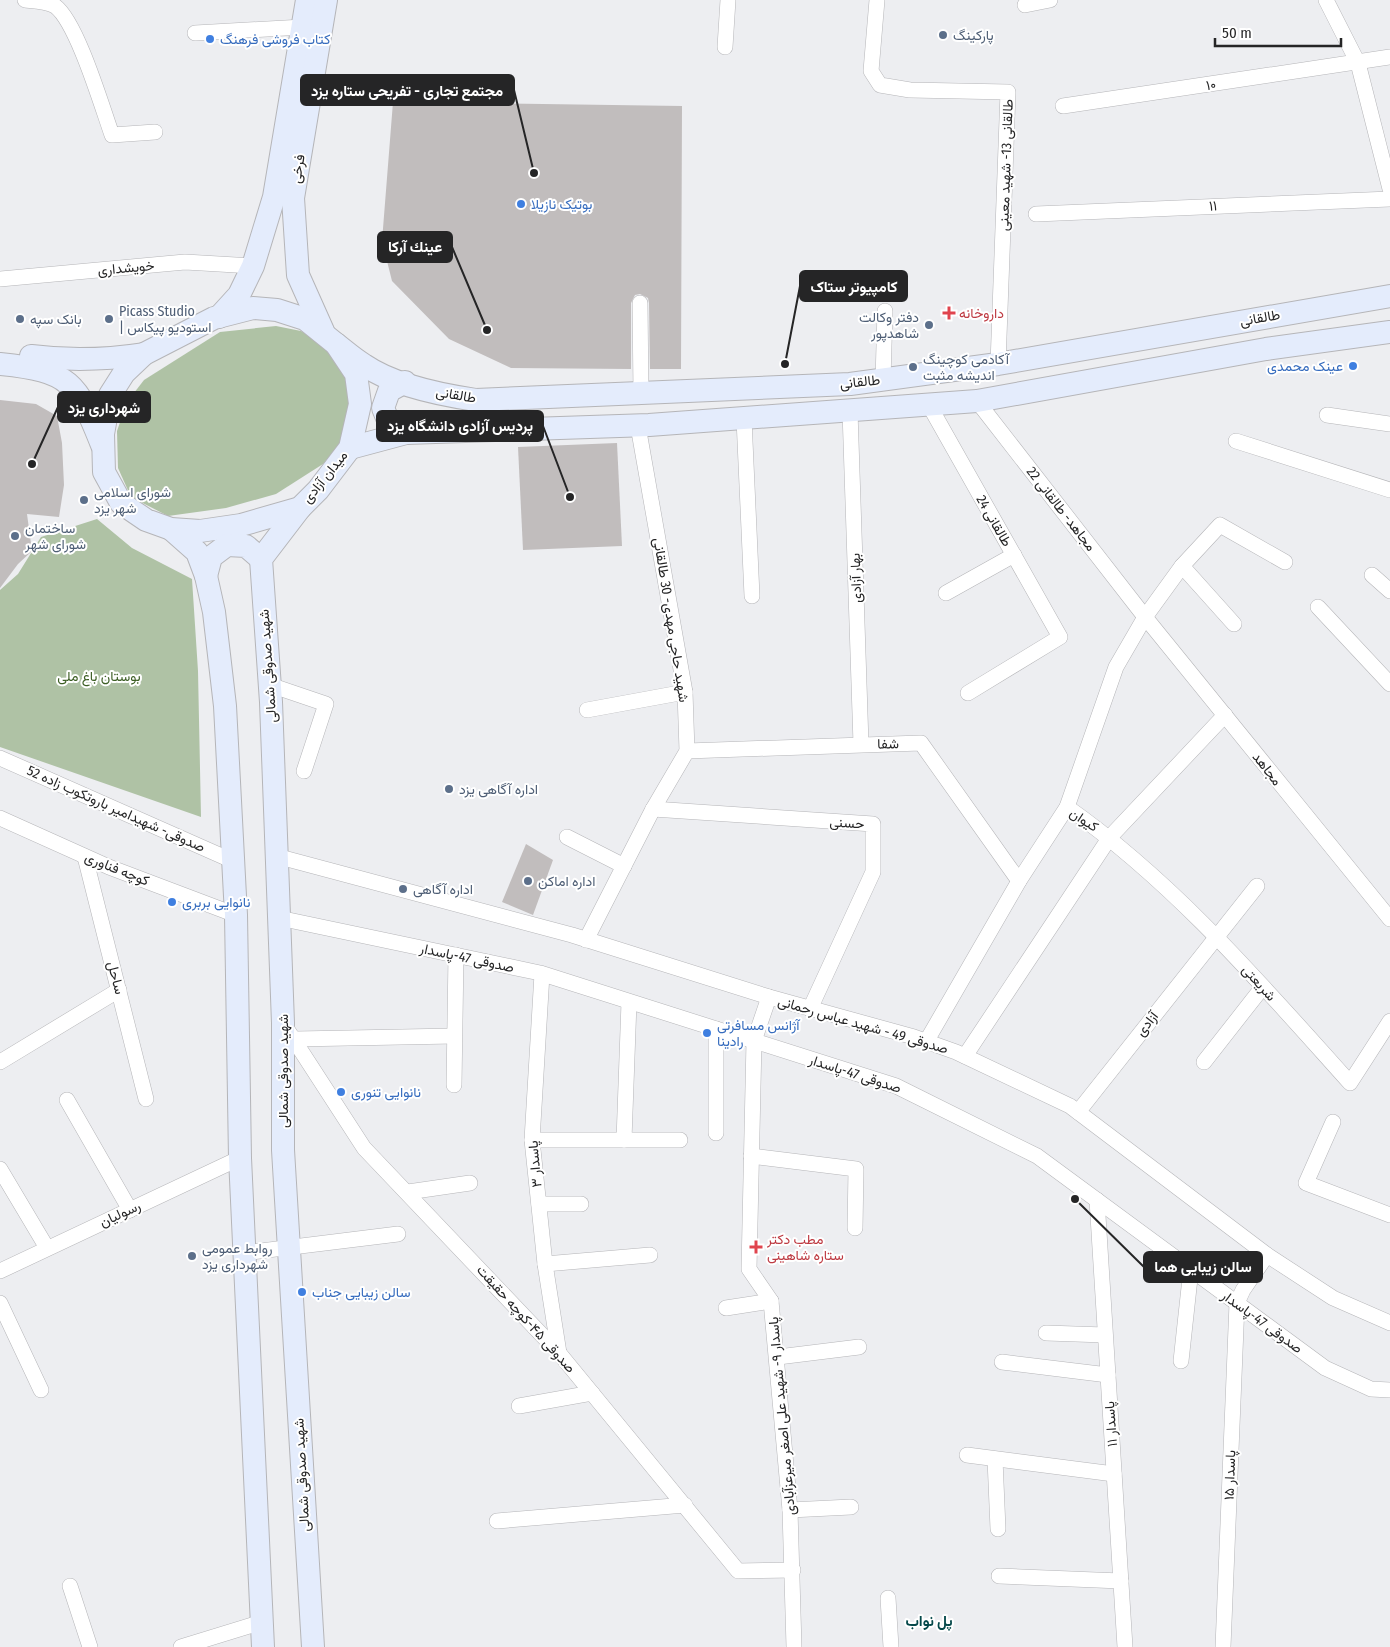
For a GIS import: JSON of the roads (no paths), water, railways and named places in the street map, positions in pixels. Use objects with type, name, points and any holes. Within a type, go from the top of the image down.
[{"type":"main road","name":"فرخی","points":[[219,318],[239,295],[253,266],[274,197],[307,0]]},
{"type":"main road","name":"فرخی","points":[[326,0],[293,198],[298,275],[330,339]]},
{"type":"main road","name":"طالقانی","points":[[330,339],[366,366],[446,396],[476,400],[850,384],[998,364],[1390,296]]},
{"type":"main road","name":"میدان آزادی","points":[[253,308],[277,310],[305,319],[330,339],[356,374],[360,404],[350,448],[318,490],[300,508],[241,525],[200,531],[171,529],[146,520],[121,503],[104,472],[103,434],[110,395],[124,373],[144,354],[177,335],[219,318],[253,308]]},
{"type":"main road","name":"طالقانی","points":[[350,448],[406,433],[638,426],[850,412],[977,401],[1266,349],[1390,332]]},
{"type":"main road","points":[[0,353],[61,360],[106,360],[144,354]]},
{"type":"main road","points":[[0,364],[52,373],[77,390],[104,449]]},
{"type":"main road","points":[[405,382],[389,391],[383,408],[390,425],[406,433]]},
{"type":"main road","points":[[206,576],[211,557],[227,545],[246,546],[261,559],[300,508]]},
{"type":"main road","points":[[171,529],[197,552],[206,576],[214,612],[225,706],[236,915],[240,1158],[263,1647]]},
{"type":"main road","name":"شهید صدوقی شمالی","points":[[261,559],[270,685],[279,918],[289,1031],[283,1150],[312,1647]]},
{"type":"street","points":[[25,0],[46,2],[56,7],[73,29],[112,135],[155,132]]},
{"type":"street","points":[[725,47],[728,0]]},
{"type":"street","name":"طالقانی 13- شهید معینی","points":[[877,0],[871,71],[880,85],[910,90],[1008,92],[998,364]]},
{"type":"street","points":[[1025,6],[1050,0]]},
{"type":"street","points":[[1326,0],[1358,63],[1383,127],[1390,189]]},
{"type":"street","points":[[194,32],[303,27]]},
{"type":"street","name":"۱۰","points":[[1064,106],[1390,57]]},
{"type":"street","name":"۱۱","points":[[1036,214],[1390,199]]},
{"type":"street","name":"خویشداری","points":[[0,279],[185,262],[253,266]]},
{"type":"street","points":[[640,303],[641,393]]},
{"type":"street","points":[[883,380],[885,311]]},
{"type":"street","name":"مجاهد- طالقانی 22","points":[[977,401],[1145,617]]},
{"type":"street","name":"طالقانی 24","points":[[929,405],[1060,637],[968,693]]},
{"type":"street","name":"بهار آزادی","points":[[850,412],[862,744]]},
{"type":"street","points":[[1327,415],[1390,424]]},
{"type":"street","points":[[744,419],[752,596]]},
{"type":"street","name":"شهید حاجی مهدی- 30 طالقانی","points":[[638,426],[685,692],[687,751]]},
{"type":"street","points":[[1236,441],[1390,490]]},
{"type":"street","points":[[1067,807],[1116,667],[1145,617],[1182,566],[1220,525],[1285,562]]},
{"type":"street","points":[[946,593],[1014,556]]},
{"type":"street","points":[[1182,566],[1234,624]]},
{"type":"street","points":[[1372,575],[1390,591]]},
{"type":"street","points":[[1318,607],[1390,684]]},
{"type":"street","name":"مجاهد","points":[[1145,617],[1390,920]]},
{"type":"street","points":[[270,685],[326,704],[304,770]]},
{"type":"street","points":[[587,710],[685,692]]},
{"type":"street","points":[[1110,837],[1225,715]]},
{"type":"street","name":"شفا","points":[[687,751],[921,743],[1019,881]]},
{"type":"street","points":[[586,940],[653,809],[687,751]]},
{"type":"street","name":"52 صدوقی- شهیدامیر باروتکوب زاده","points":[[0,758],[233,861]]},
{"type":"street","name":"کیوان","points":[[926,1042],[1019,881],[1067,807],[1110,837],[965,1056]]},
{"type":"street","name":"حسنی","points":[[653,809],[873,824],[873,872],[810,1009]]},
{"type":"street","name":"کوچه فناوری","points":[[0,818],[85,857],[236,915]]},
{"type":"street","points":[[567,837],[624,866]]},
{"type":"street","name":"شریعتی","points":[[1110,837],[1217,936],[1350,1084],[1390,1021]]},
{"type":"street","name":"صدوقی 49 - شهید عباس رحمانی","points":[[276,856],[586,940],[769,998],[926,1042],[965,1056],[1070,1106],[1264,1260],[1333,1298],[1390,1323]]},
{"type":"street","name":"ساحل","points":[[85,857],[146,1099]]},
{"type":"street","name":"آزادی","points":[[1078,1112],[1257,886]]},
{"type":"street","name":"صدوقی 47-پاسدار","points":[[279,918],[542,974],[896,1086],[1037,1156],[1191,1270],[1240,1297],[1325,1368],[1371,1389],[1390,1390]]},
{"type":"street","points":[[454,1085],[456,955]]},
{"type":"street","name":"پاسدار ۳","points":[[542,974],[532,1140],[545,1264],[559,1353]]},
{"type":"street","points":[[1204,1062],[1262,988]]},
{"type":"street","points":[[0,1062],[118,990]]},
{"type":"street","name":"پاسدار ۹- شهید علی اصغر میرعزآبادی","points":[[769,998],[754,1041],[749,1269],[772,1301],[790,1510],[794,1647]]},
{"type":"street","points":[[624,1140],[630,1002]]},
{"type":"street","points":[[716,1029],[716,1133]]},
{"type":"street","points":[[289,1031],[454,1036]]},
{"type":"street","name":"صدوقی ۴۵-کوچه حقیقت","points":[[289,1031],[364,1148],[408,1192],[559,1353],[738,1571],[793,1570]]},
{"type":"street","points":[[67,1100],[130,1210]]},
{"type":"street","points":[[1333,1122],[1306,1183],[1390,1215]]},
{"type":"street","points":[[532,1140],[680,1140]]},
{"type":"street","points":[[751,1156],[856,1169],[855,1228]]},
{"type":"street","name":"رسولیان","points":[[0,1271],[240,1158]]},
{"type":"street","points":[[0,1169],[47,1248]]},
{"type":"street","points":[[408,1192],[470,1183]]},
{"type":"street","name":"پاسدار ۱۱","points":[[1097,1200],[1125,1647]]},
{"type":"street","points":[[539,1204],[581,1204]]},
{"type":"street","points":[[244,1253],[398,1234]]},
{"type":"street","points":[[545,1264],[650,1255]]},
{"type":"street","points":[[1240,1297],[1264,1260]]},
{"type":"street","points":[[1181,1361],[1191,1270]]},
{"type":"street","name":"پاسدار ۱۵","points":[[1223,1647],[1240,1297]]},
{"type":"street","points":[[726,1308],[772,1301]]},
{"type":"street","points":[[0,1303],[41,1390]]},
{"type":"street","points":[[1046,1333],[1105,1335]]},
{"type":"street","points":[[778,1357],[859,1347]]},
{"type":"street","points":[[1002,1362],[1108,1375]]},
{"type":"street","points":[[518,1406],[592,1393]]},
{"type":"street","points":[[967,1455],[1114,1474]]},
{"type":"street","points":[[994,1458],[998,1529]]},
{"type":"street","points":[[497,1522],[685,1505]]},
{"type":"street","points":[[790,1510],[851,1507]]},
{"type":"street","points":[[999,1576],[1121,1581]]},
{"type":"street","points":[[70,1586],[90,1647]]},
{"type":"street","points":[[888,1598],[891,1647]]},
{"type":"street","points":[[182,1647],[262,1622]]},
{"type":"place","name":"پارکینگ","points":[[943,35]]},
{"type":"place","name":"کتاب فروشی فرهنگ","points":[[210,39]]},
{"type":"place","name":"مجتمع تجاری - تفریحی ستاره یزد","points":[[534,173]]},
{"type":"place","name":"بوتیک نازیلا","points":[[521,204]]},
{"type":"place","name":"داروخانه","points":[[949,313]]},
{"type":"place","name":"بانک سپه","points":[[20,319]]},
{"type":"place","name":"Picass Studio | استودیو پیکاس","points":[[109,319]]},
{"type":"place","name":"دفتر وکالت شاهدپور","points":[[929,325]]},
{"type":"place","name":"عينك آركا","points":[[487,330]]},
{"type":"place","name":"کامپیوتر ستاک","points":[[785,364]]},
{"type":"place","name":"عینک محمدی","points":[[1353,366]]},
{"type":"place","name":"آکادمی کوچینگ اندیشه مثبت","points":[[913,367]]},
{"type":"place","name":"شهرداری یزد","points":[[32,464]]},
{"type":"place","name":"پردیس آزادی دانشگاه یزد","points":[[570,497]]},
{"type":"place","name":"شورای اسلامی شهر یزد","points":[[84,500]]},
{"type":"place","name":"ساختمان شورای شهر","points":[[15,536]]},
{"type":"place","name":"اداره آگاهی یزد","points":[[449,789]]},
{"type":"place","name":"اداره اماکن","points":[[528,881]]},
{"type":"place","name":"اداره آگاهی","points":[[403,889]]},
{"type":"place","name":"نانوایی بربری","points":[[172,902]]},
{"type":"place","name":"آژانس مسافرتی رادینا","points":[[707,1033]]},
{"type":"place","name":"نانوایی تنوری","points":[[341,1092]]},
{"type":"place","name":"سالن زیبایی هما","points":[[1075,1199]]},
{"type":"place","name":"مطب دکتر ستاره شاهینی","points":[[756,1247]]},
{"type":"place","name":"روابط عمومی شهرداری یزد","points":[[192,1256]]},
{"type":"place","name":"سالن زیبایی جناب","points":[[302,1292]]},
{"type":"district","name":"پل نواب","points":[[929,1621]]},
{"type":"park label","name":"بوستان باغ ملی","points":[[99,676]]}]
